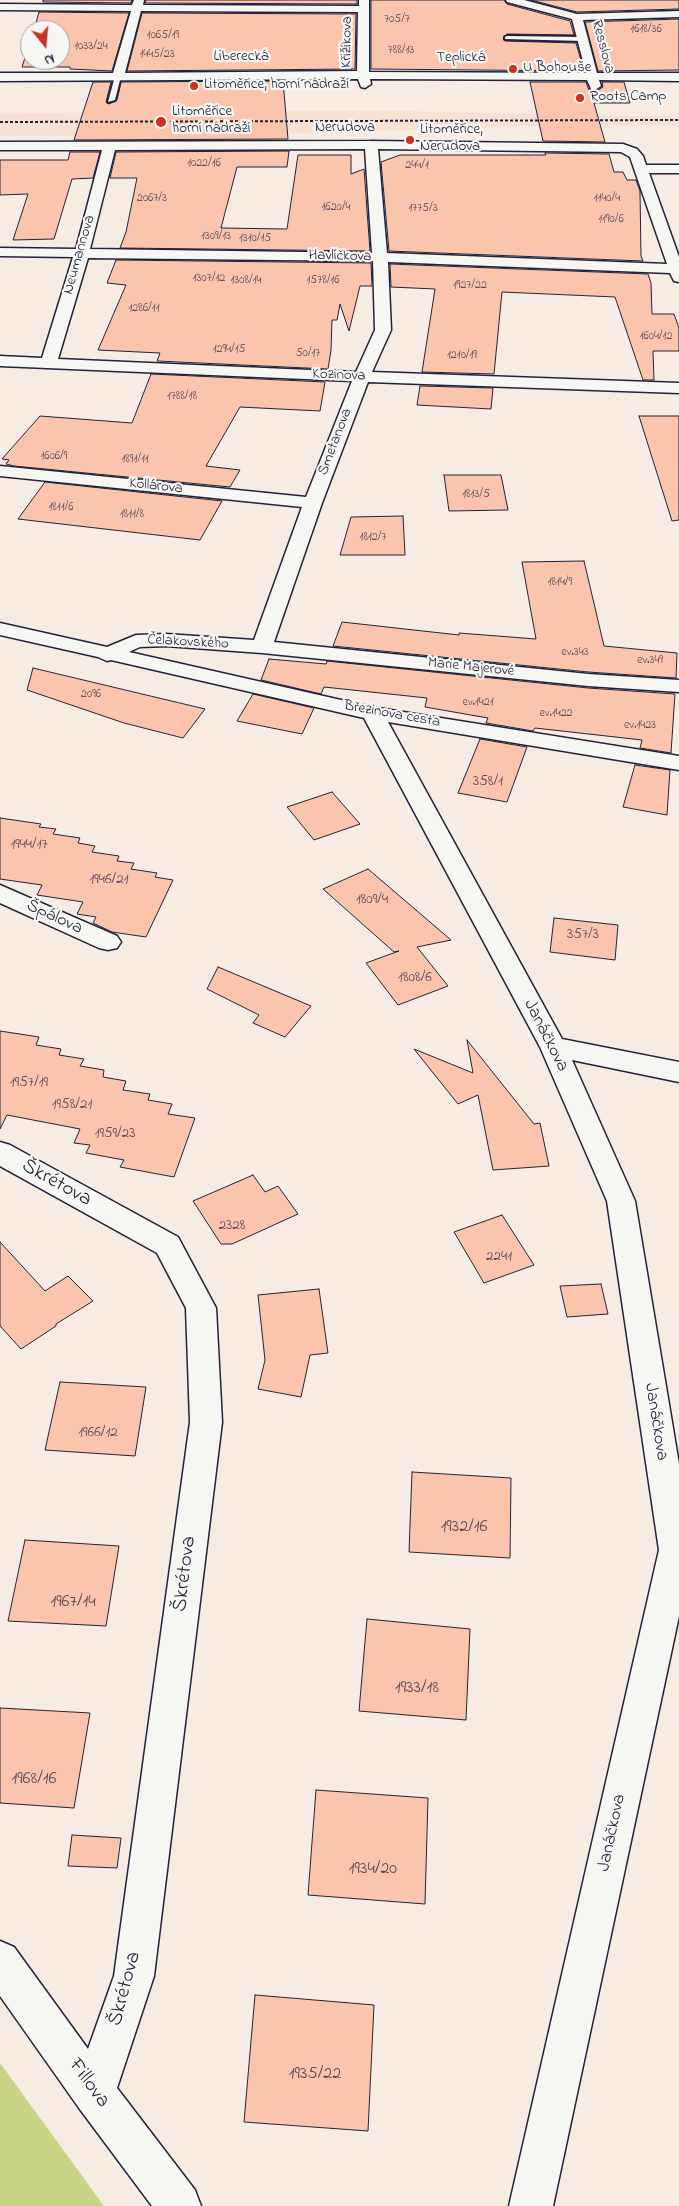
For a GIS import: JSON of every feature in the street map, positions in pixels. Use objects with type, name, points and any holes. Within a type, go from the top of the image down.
[{"type":"street","points":[[511,0],[577,17],[679,14]]},
{"type":"street","points":[[118,76],[137,4]]},
{"type":"street","points":[[0,7],[137,4],[364,5]]},
{"type":"street","name":"Křižíkova","points":[[364,5],[364,79]]},
{"type":"street","name":"Resslova","points":[[577,17],[594,81]]},
{"type":"street","name":"Liberecká","points":[[0,77],[118,76],[143,84],[364,79]]},
{"type":"street","name":"Teplická","points":[[364,79],[594,81],[679,77]]},
{"type":"street","name":"Teplická","points":[[594,81],[679,87]]},
{"type":"street","name":"Smetanova","points":[[262,647],[313,503],[362,378],[384,330],[371,145]]},
{"type":"street","name":"Nerudova","points":[[0,146],[606,146],[632,152],[636,156],[640,169]]},
{"type":"street","name":"Neumannova","points":[[49,364],[82,252],[109,146]]},
{"type":"street","points":[[678,272],[640,169],[679,169]]},
{"type":"street","name":"Havlíčkova","points":[[0,252],[380,258],[678,272]]},
{"type":"street","name":"Kozinova","points":[[0,361],[362,378],[679,388]]},
{"type":"street","name":"Kollárova","points":[[0,470],[313,503]]},
{"type":"street","points":[[0,630],[107,655]]},
{"type":"street","name":"Čelakovského","points":[[107,655],[136,641],[149,639],[262,647]]},
{"type":"street","name":"Marie Majerové","points":[[262,647],[588,680],[679,686]]},
{"type":"street","name":"Březinova cesta","points":[[107,655],[372,713],[679,762]]},
{"type":"street","name":"Janáčkova","points":[[372,713],[553,1047],[621,1200],[677,1551],[531,2206]]},
{"type":"street","name":"Špálova","points":[[0,893],[108,942]]},
{"type":"street","points":[[553,1047],[679,1072]]},
{"type":"street","name":"Škrétova","points":[[0,1153],[168,1245],[201,1308],[206,1422],[134,1976],[94,2093]]},
{"type":"street","name":"Fillova","points":[[0,1961],[94,2093],[179,2206]]},
{"type":"lane","points":[[507,38],[583,38]]},
{"type":"lane","points":[[111,100],[118,76]]},
{"type":"shaded area","points":[[165,111],[408,111],[679,117],[679,125],[561,125],[258,135],[0,136],[0,114]]},
{"type":"green space","points":[[0,2063],[104,2206],[0,2206]]},
{"type":"building","points":[[43,0],[132,0],[131,3],[43,2]]},
{"type":"building","points":[[146,0],[357,0],[357,4],[145,3]]},
{"type":"building","points":[[371,0],[504,0],[507,4],[570,21],[574,35],[507,34],[503,39],[505,41],[576,43],[584,71],[371,69]]},
{"type":"building","points":[[531,0],[679,0],[679,9],[577,12]]},
{"type":"building","points":[[39,12],[129,13],[112,71],[70,69],[70,20],[37,20]]},
{"type":"building","points":[[142,13],[356,14],[355,69],[127,71]]},
{"type":"building","points":[[679,19],[679,70],[598,71],[585,22]]},
{"type":"building","points":[[283,81],[288,139],[74,140],[93,82],[111,82],[106,102],[109,104],[117,100],[121,82]]},
{"type":"building","points":[[530,82],[586,82],[589,90],[595,92],[603,87],[602,82],[624,82],[630,103],[594,103],[605,142],[543,141]]},
{"type":"building","points":[[289,151],[287,167],[237,167],[221,228],[287,229],[298,155],[351,155],[351,174],[364,169],[370,251],[120,248],[126,232],[137,178],[110,178],[116,152]]},
{"type":"building","points":[[70,152],[100,152],[93,178],[72,179],[54,239],[13,240],[28,194],[0,195],[0,160],[68,160]]},
{"type":"building","points":[[545,153],[609,154],[614,172],[623,172],[627,180],[636,180],[640,191],[641,256],[643,261],[389,251],[381,162],[400,155],[546,155]]},
{"type":"building","points":[[116,260],[371,263],[372,286],[360,286],[349,331],[340,304],[337,320],[332,320],[328,369],[157,361],[160,353],[98,350],[126,285],[107,283]]},
{"type":"building","points":[[390,264],[648,274],[651,283],[652,314],[674,314],[679,328],[679,351],[653,351],[654,380],[643,380],[615,297],[502,292],[494,374],[422,372],[435,289],[391,287]]},
{"type":"building","points":[[151,374],[325,382],[320,411],[240,407],[206,466],[240,470],[230,487],[14,466],[6,464],[9,460],[2,459],[40,416],[132,423]]},
{"type":"building","points":[[420,386],[493,388],[491,409],[417,405]]},
{"type":"building","points":[[639,416],[679,416],[679,520],[672,521]]},
{"type":"building","points":[[444,475],[501,475],[508,510],[449,511]]},
{"type":"building","points":[[45,482],[222,501],[200,540],[18,519]]},
{"type":"building","points":[[403,516],[405,555],[340,555],[351,517]]},
{"type":"building","points":[[584,561],[604,646],[677,653],[676,678],[588,672],[333,646],[342,622],[459,635],[459,633],[536,639],[522,562]]},
{"type":"building","points":[[269,659],[326,664],[327,661],[588,688],[675,694],[671,753],[640,748],[642,740],[535,728],[533,731],[486,723],[488,718],[425,707],[427,698],[324,687],[321,694],[261,680]]},
{"type":"building","points":[[33,668],[205,709],[183,738],[124,723],[27,690]]},
{"type":"building","points":[[253,694],[314,708],[302,734],[237,721]]},
{"type":"building","points":[[480,739],[527,747],[507,802],[458,793]]},
{"type":"building","points":[[635,765],[670,770],[667,815],[623,807]]},
{"type":"building","points":[[332,792],[360,824],[314,840],[287,807]]},
{"type":"building","points":[[0,818],[41,824],[39,827],[56,829],[53,834],[80,838],[78,843],[95,846],[92,852],[119,856],[117,861],[134,863],[131,869],[157,873],[155,877],[173,880],[146,937],[112,932],[93,923],[96,917],[77,914],[83,902],[37,895],[42,885],[0,879]]},
{"type":"building","points":[[368,869],[451,940],[417,947],[448,986],[398,1005],[366,963],[399,951],[394,952],[323,889]]},
{"type":"building","points":[[554,918],[618,925],[615,960],[550,952]]},
{"type":"building","points":[[218,967],[311,1006],[285,1037],[253,1023],[259,1015],[207,989]]},
{"type":"building","points":[[0,1031],[39,1037],[36,1045],[61,1049],[59,1055],[84,1059],[80,1066],[104,1070],[103,1077],[126,1081],[123,1090],[150,1094],[148,1100],[172,1104],[168,1114],[195,1118],[174,1177],[120,1167],[124,1160],[86,1153],[90,1145],[74,1143],[80,1129],[7,1115],[0,1129]]},
{"type":"building","points":[[467,1040],[534,1124],[540,1123],[549,1166],[493,1170],[478,1095],[458,1104],[414,1049],[473,1073]]},
{"type":"building","points":[[253,1175],[265,1192],[278,1186],[298,1214],[232,1244],[221,1244],[193,1201]]},
{"type":"building","points":[[502,1215],[534,1265],[484,1283],[454,1232]]},
{"type":"building","points":[[0,1242],[45,1291],[68,1276],[93,1301],[21,1349],[0,1326]]},
{"type":"building","points":[[601,1284],[608,1314],[567,1317],[560,1286]]},
{"type":"building","points":[[319,1289],[328,1353],[310,1355],[301,1397],[258,1389],[265,1360],[258,1295]]},
{"type":"building","points":[[60,1382],[146,1387],[135,1456],[45,1450]]},
{"type":"building","points":[[412,1472],[511,1478],[510,1558],[409,1552]]},
{"type":"building","points":[[25,1540],[119,1546],[106,1626],[8,1621]]},
{"type":"building","points":[[367,1619],[470,1629],[466,1720],[359,1711]]},
{"type":"building","points":[[0,1708],[90,1713],[74,1808],[0,1803]]},
{"type":"building","points":[[316,1790],[428,1798],[425,1904],[308,1895]]},
{"type":"building","points":[[72,1835],[121,1838],[117,1868],[68,1866]]},
{"type":"building","points":[[255,1995],[374,2005],[368,2131],[244,2122]]},
{"type":"railway","points":[[0,122],[679,120]]},
{"type":"place","name":"U Bohouše","points":[[513,69]]},
{"type":"place","name":"Litoměřice, horní nádraží","points":[[194,86]]},
{"type":"place","name":"Roots Camp","points":[[580,98]]},
{"type":"place","name":"Litoměřice horní nádraží","points":[[161,122]]},
{"type":"place","name":"Litoměřice, Nerudova","points":[[410,140]]}]
